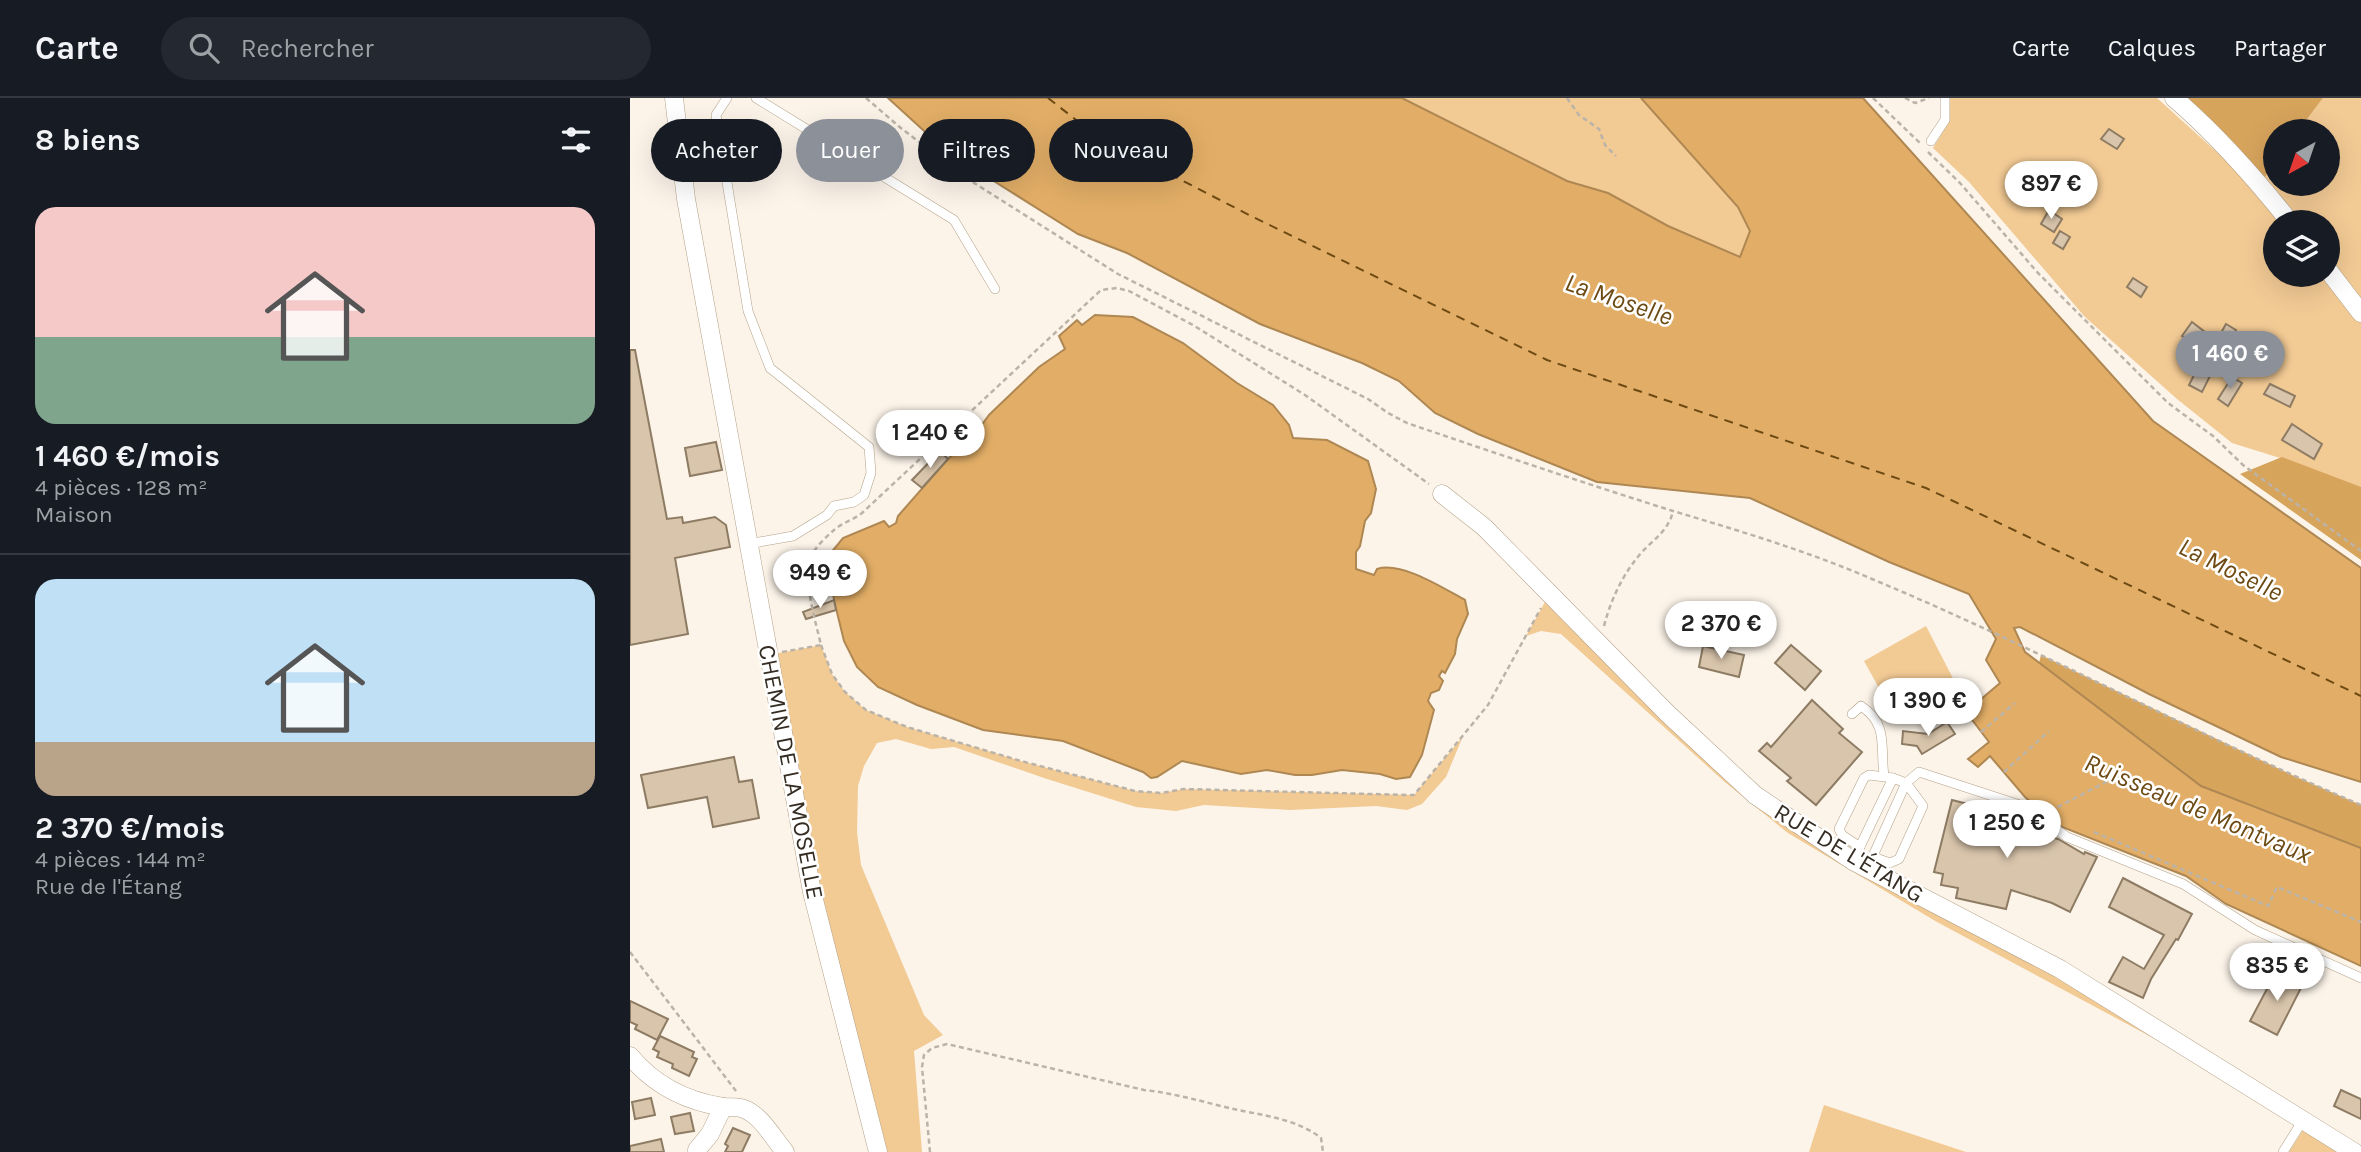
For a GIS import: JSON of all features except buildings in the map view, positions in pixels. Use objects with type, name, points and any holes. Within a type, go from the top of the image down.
[{"type":"street","name":"CHEMIN DE LA MOSELLE","points":[[674,98],[686,199],[812,892],[878,1152]]},
{"type":"street","points":[[2174,98],[2193,114],[2260,184],[2281,210]]},
{"type":"street","points":[[2340,286],[2361,313]]},
{"type":"street","name":"RUE DE L'ÉTANG","points":[[1442,494],[1484,527],[1667,713],[1755,794],[2060,969],[2354,1152]]},
{"type":"street","points":[[630,1056],[651,1079],[681,1096],[723,1107],[743,1108],[754,1114],[785,1152]]},
{"type":"street","points":[[697,1150],[710,1134],[723,1107]]},
{"type":"lane","points":[[727,98],[716,114],[752,322],[770,368],[869,447],[871,473],[864,495],[854,502],[834,506],[827,515],[793,536],[748,544]]},
{"type":"lane","points":[[756,98],[954,220],[995,289]]},
{"type":"lane","points":[[1931,141],[1945,120],[1945,98]]},
{"type":"lane","points":[[1852,714],[1861,706],[1872,712],[1882,731],[1888,777],[1863,858]]},
{"type":"lane","points":[[1863,858],[1906,783],[1919,772],[2023,806],[2067,837],[2183,884],[2255,930],[2361,978]]},
{"type":"lane","points":[[1869,775],[1888,777],[1906,783],[1923,806],[1899,859],[1890,863],[1863,858],[1839,828],[1864,778],[1869,775]]},
{"type":"lane","points":[[2283,1152],[2303,1120]]},
{"type":"path","points":[[866,98],[971,181],[1118,274],[1357,393],[1407,423],[1673,511],[1766,538],[1871,578],[2361,805]]},
{"type":"path","points":[[1567,98],[1579,115],[1599,129],[1605,145],[1616,156]]},
{"type":"path","points":[[1873,98],[1960,183],[2038,273],[2168,403],[2213,436],[2243,465],[2361,551]]},
{"type":"path","points":[[1905,98],[1915,103],[1929,98]]},
{"type":"path","points":[[1442,494],[1305,395],[1193,325],[1129,291],[1117,288],[1101,290],[862,513],[835,529],[814,550],[809,561],[810,592],[821,645],[832,674],[845,692],[866,710],[935,736],[1135,791],[1161,793],[1184,789],[1414,795],[1488,705],[1550,593]]},
{"type":"path","points":[[1600,644],[1619,584],[1642,552],[1657,539],[1671,520],[1673,511]]},
{"type":"path","points":[[769,655],[821,645]]},
{"type":"path","points":[[1981,732],[2015,703]]},
{"type":"path","points":[[2004,772],[2049,731]]},
{"type":"path","points":[[2044,814],[2108,781]]},
{"type":"path","points":[[2094,832],[2268,906],[2277,887],[2361,922]]},
{"type":"path","points":[[630,952],[739,1096],[743,1108]]},
{"type":"path","points":[[930,1152],[922,1067],[924,1055],[933,1048],[947,1044],[1272,1118],[1314,1132],[1321,1138],[1323,1152]]},
{"type":"shaded area","points":[[1402,98],[1641,98],[1738,207],[1750,231],[1740,257],[1668,226],[1608,193],[1567,181]]},
{"type":"shaded area","points":[[1950,98],[2157,98],[2231,165],[2263,180],[2263,196],[2340,196],[2340,119],[2307,119],[2323,98],[2361,98],[2361,488],[2232,443],[2177,399],[2085,317],[1969,182],[1933,148],[1946,125]]},
{"type":"shaded area","points":[[2174,98],[2323,98],[2307,119],[2263,119],[2262,181]]},
{"type":"shaded area","points":[[2282,457],[2361,487],[2361,560],[2240,474]]},
{"type":"shaded area","points":[[1550,593],[1755,795],[1960,916],[2183,1054],[1937,922],[1788,833],[1726,783],[1561,634],[1541,631],[1526,636]]},
{"type":"shaded area","points":[[1926,626],[1960,692],[1899,724],[1864,661]]},
{"type":"shaded area","points":[[821,645],[832,674],[845,692],[866,710],[907,727],[1135,791],[1161,793],[1184,789],[1414,795],[1463,736],[1446,777],[1422,804],[1407,810],[1376,806],[1290,810],[1204,805],[1176,811],[1136,807],[954,747],[931,749],[896,739],[877,743],[864,766],[858,786],[857,832],[861,865],[924,1015],[943,1035],[914,1051],[922,1152],[878,1152],[769,655]]},
{"type":"shaded area","points":[[2041,655],[2292,775],[2361,805],[2361,868],[2220,829],[2038,667]]},
{"type":"shaded area","points":[[1824,1105],[1966,1152],[1809,1152]]},
{"type":"shaded area","points":[[2303,1130],[2338,1152],[2289,1152]]},
{"type":"water","points":[[888,98],[1402,98],[1567,181],[1608,193],[1668,226],[1740,257],[1750,231],[1738,207],[1641,98],[1863,98],[2153,421],[2361,568],[2361,782],[2281,757],[2149,694],[2020,627],[2014,628],[2025,652],[2201,786],[2361,848],[2361,966],[2226,904],[2186,876],[2057,825],[2025,797],[1990,756],[1978,767],[1968,759],[1989,742],[1966,712],[2000,683],[1986,660],[1996,639],[1969,594],[1889,562],[1750,498],[1597,482],[1478,434],[1435,413],[1399,381],[1362,363],[1260,324],[1127,253],[1078,234],[995,182],[1035,182],[1035,119],[918,119],[918,125]]},
{"type":"water","points":[[1095,315],[1133,317],[1183,343],[1237,383],[1273,405],[1289,425],[1293,438],[1327,440],[1368,461],[1376,489],[1371,513],[1365,521],[1360,546],[1356,552],[1356,569],[1374,575],[1377,569],[1387,568],[1410,572],[1465,600],[1468,614],[1457,639],[1455,654],[1445,673],[1442,671],[1439,676],[1443,681],[1439,690],[1431,693],[1428,701],[1434,710],[1422,755],[1410,777],[1396,779],[1380,774],[1342,770],[1312,775],[1267,770],[1241,774],[1182,761],[1151,778],[1143,772],[1063,741],[983,730],[878,687],[857,667],[844,641],[834,600],[830,567],[825,560],[843,538],[884,521],[889,527],[896,523],[898,516],[948,459],[973,437],[989,415],[1039,367],[1065,349],[1059,336],[1077,320],[1082,325]]},
{"type":"ferry route","points":[[1048,98],[1098,137],[1251,216],[1547,360],[1926,488],[2361,696]]},
{"type":"water label","name":"La Moselle","points":[[1619,299]]},
{"type":"water label","name":"La Moselle","points":[[2231,569]]},
{"type":"water label","name":"Ruisseau de Montvaux","points":[[2198,808]]}]
